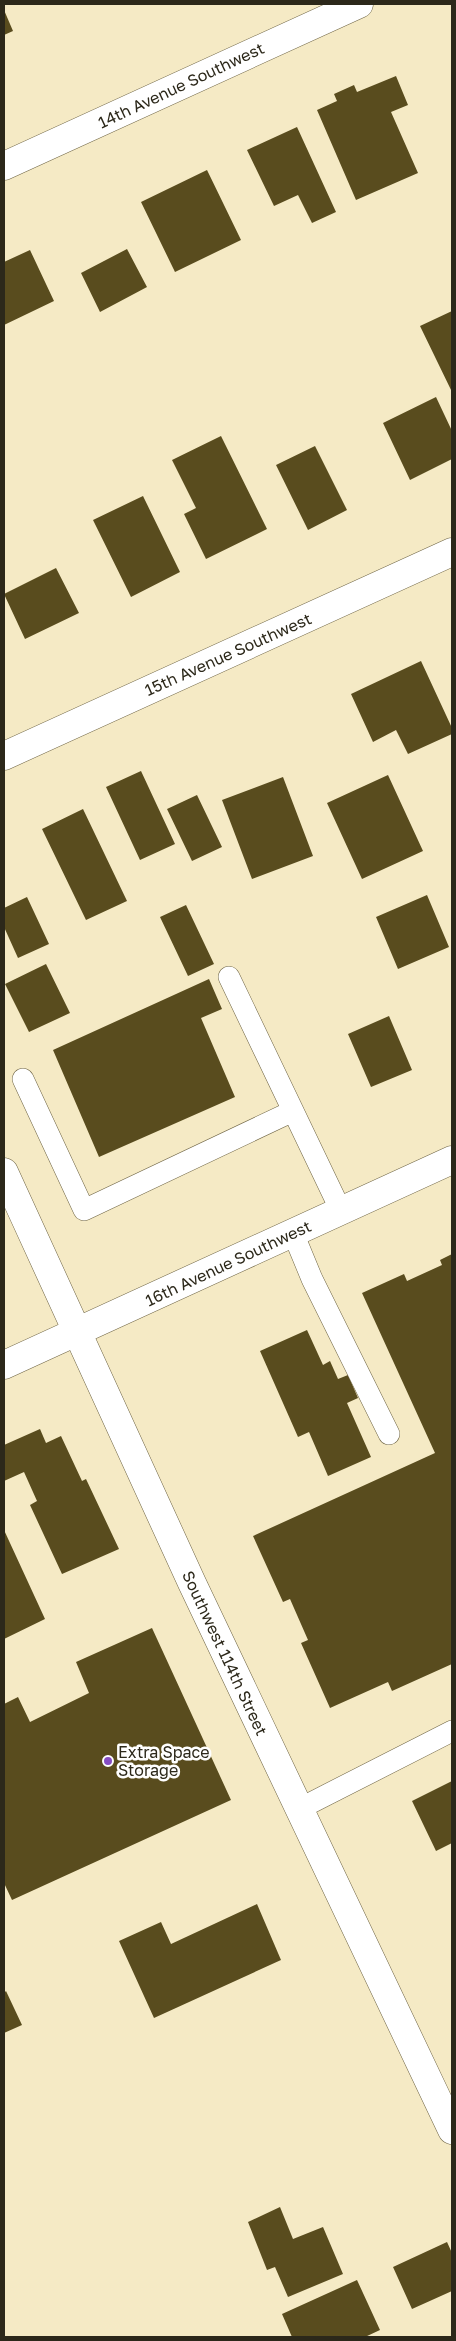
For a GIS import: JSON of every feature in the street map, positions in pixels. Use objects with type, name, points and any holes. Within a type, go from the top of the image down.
[{"type":"street","name":"14th Avenue Southwest","points":[[4,166],[359,4]]},
{"type":"street","name":"15th Avenue Southwest","points":[[4,756],[452,552]]},
{"type":"street","name":"16th Avenue Southwest","points":[[4,1365],[452,1160]]},
{"type":"street","name":"Southwest 114th Street","points":[[4,1172],[54,1279],[76,1332],[299,1809],[452,2130]]},
{"type":"lane","points":[[229,977],[341,1211]]},
{"type":"lane","points":[[23,1079],[84,1210],[293,1111]]},
{"type":"lane","points":[[293,1233],[312,1279],[389,1434]]},
{"type":"lane","points":[[299,1809],[452,1731]]},
{"type":"building","points":[[4,10],[13,31],[4,35]]},
{"type":"building","points":[[396,76],[408,105],[391,112],[418,173],[356,200],[317,110],[337,101],[334,94],[354,85],[357,92]]},
{"type":"building","points":[[297,127],[336,212],[312,223],[298,195],[274,206],[247,150]]},
{"type":"building","points":[[207,170],[241,240],[175,272],[141,202]]},
{"type":"building","points":[[127,249],[147,287],[100,312],[81,273]]},
{"type":"building","points":[[30,250],[54,301],[4,325],[4,262]]},
{"type":"building","points":[[452,311],[452,392],[420,326]]},
{"type":"building","points":[[436,397],[452,431],[452,459],[410,480],[383,423]]},
{"type":"building","points":[[221,436],[267,529],[206,559],[184,514],[196,508],[172,460]]},
{"type":"building","points":[[315,446],[347,510],[308,530],[276,465]]},
{"type":"building","points":[[143,496],[180,572],[131,597],[93,520]]},
{"type":"building","points":[[56,568],[79,613],[25,639],[4,594]]},
{"type":"building","points":[[421,661],[452,728],[452,734],[408,754],[396,730],[373,742],[351,694]]},
{"type":"building","points":[[141,771],[175,844],[140,860],[106,787]]},
{"type":"building","points":[[388,775],[423,851],[362,879],[327,803]]},
{"type":"building","points":[[283,777],[313,856],[252,879],[222,800]]},
{"type":"building","points":[[197,795],[222,847],[192,861],[167,809]]},
{"type":"building","points":[[83,809],[127,901],[86,920],[42,829]]},
{"type":"building","points":[[427,895],[449,947],[398,969],[376,917]]},
{"type":"building","points":[[27,897],[49,944],[18,958],[4,927],[4,908]]},
{"type":"building","points":[[186,905],[214,964],[188,976],[160,917]]},
{"type":"building","points":[[46,964],[70,1013],[29,1032],[5,984]]},
{"type":"building","points":[[209,979],[222,1009],[201,1018],[235,1097],[99,1157],[53,1050]]},
{"type":"building","points":[[389,1016],[412,1070],[371,1087],[348,1034]]},
{"type":"building","points":[[452,1254],[452,1664],[392,1691],[388,1682],[330,1708],[301,1643],[308,1640],[290,1599],[283,1602],[253,1536],[435,1453],[362,1293],[404,1274],[407,1281],[442,1265],[440,1260]]},
{"type":"building","points":[[307,1330],[323,1365],[330,1361],[338,1379],[348,1375],[358,1398],[347,1403],[371,1457],[328,1476],[309,1432],[298,1437],[260,1351]]},
{"type":"building","points":[[40,1429],[46,1443],[61,1436],[82,1481],[86,1479],[119,1549],[62,1574],[30,1505],[37,1501],[24,1472],[4,1481],[4,1445]]},
{"type":"building","points":[[4,1530],[45,1619],[4,1639]]},
{"type":"building","name":"Extra Space Storage","points":[[152,1628],[231,1800],[12,1900],[4,1883],[4,1704],[18,1697],[30,1722],[89,1693],[76,1662]]},
{"type":"building","points":[[452,1781],[452,1843],[436,1851],[412,1801]]},
{"type":"building","points":[[257,1904],[281,1960],[154,2018],[119,1941],[161,1922],[171,1944]]},
{"type":"building","points":[[6,1991],[22,2025],[4,2033],[4,1993]]},
{"type":"building","points":[[280,2207],[293,2239],[323,2227],[343,2274],[288,2297],[275,2267],[267,2270],[248,2222]]},
{"type":"building","points":[[447,2242],[452,2253],[452,2291],[412,2309],[393,2267]]},
{"type":"building","points":[[357,2280],[380,2330],[365,2337],[292,2337],[282,2314]]},
{"type":"place","name":"Extra Space Storage","points":[[108,1761]]}]
